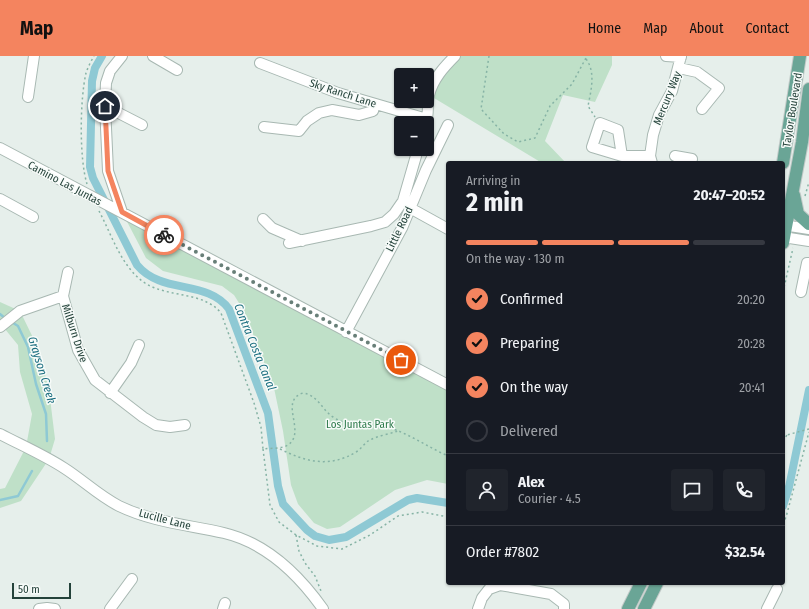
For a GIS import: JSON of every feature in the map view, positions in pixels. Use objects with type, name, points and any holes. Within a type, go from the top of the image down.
[{"type":"main road","name":"Taylor Boulevard","points":[[783,161],[800,56]]},
{"type":"main road","name":"Taylor Boulevard","points":[[786,241],[785,225],[793,188],[809,89]]},
{"type":"main road","points":[[793,188],[798,214],[809,224]]},
{"type":"main road","points":[[628,609],[640,585]]},
{"type":"main road","points":[[644,609],[656,585]]},
{"type":"street","points":[[28,97],[34,56]]},
{"type":"street","points":[[119,211],[108,171],[105,106],[106,83],[110,71],[122,56]]},
{"type":"street","points":[[153,56],[177,70]]},
{"type":"street","points":[[427,116],[429,95],[434,83],[441,70],[455,56]]},
{"type":"street","points":[[666,56],[681,57]]},
{"type":"street","name":"Mercury Way","points":[[651,159],[652,135],[659,115],[672,91],[681,57]]},
{"type":"street","name":"Sky Ranch Lane","points":[[260,63],[338,93],[412,116]]},
{"type":"street","points":[[679,68],[697,72],[719,88],[702,109]]},
{"type":"street","points":[[264,127],[299,131],[307,121],[319,114],[332,110],[359,115],[373,111],[375,104]]},
{"type":"street","points":[[105,106],[142,125]]},
{"type":"street","points":[[622,156],[618,130],[600,123],[592,147],[622,156],[651,159]]},
{"type":"street","name":"Little Road","points":[[346,332],[402,228],[448,125]]},
{"type":"street","name":"Camino Las Juntas","points":[[0,148],[346,332],[446,383]]},
{"type":"street","points":[[289,243],[385,222],[394,214],[403,201],[416,156]]},
{"type":"street","points":[[675,156],[692,159],[692,161]]},
{"type":"street","points":[[0,199],[33,217]]},
{"type":"street","points":[[410,208],[446,228]]},
{"type":"street","points":[[263,219],[272,228],[302,241]]},
{"type":"street","points":[[785,225],[809,229]]},
{"type":"street","points":[[786,241],[809,241]]},
{"type":"street","points":[[801,292],[807,263],[809,263]]},
{"type":"street","points":[[63,296],[68,272]]},
{"type":"street","name":"Milburn Drive","points":[[1,326],[20,311],[63,296],[78,350],[95,380],[143,418],[156,425],[170,427],[185,425]]},
{"type":"street","points":[[110,393],[131,363],[140,345]]},
{"type":"street","name":"Lucille Lane","points":[[0,434],[64,467],[92,489],[119,506],[153,518],[226,533],[260,548],[287,567],[309,590],[323,609]]},
{"type":"street","points":[[110,609],[132,579]]},
{"type":"street","points":[[478,609],[482,598],[489,589],[500,585],[551,594],[564,604],[564,609]]},
{"type":"street","points":[[767,609],[777,588]]},
{"type":"street","points":[[39,609],[55,609]]},
{"type":"path","points":[[94,56],[87,71],[82,113],[82,164],[94,198],[126,263],[134,274],[144,283],[155,288],[212,304],[221,313],[254,403],[261,427],[270,505],[280,522],[296,535],[317,546],[342,549],[370,535],[398,516],[422,512],[446,517]]},
{"type":"path","points":[[488,56],[481,110],[504,134],[518,142],[535,138],[550,106],[572,84],[586,57]]},
{"type":"path","points":[[586,57],[591,65],[592,77],[588,106],[600,123]]},
{"type":"path","points":[[785,258],[786,241]]},
{"type":"path","points":[[263,449],[278,448],[288,445],[293,438],[294,433],[292,403],[296,395],[303,393],[314,397],[330,414],[347,424],[363,427],[386,428],[398,431],[446,455]]},
{"type":"path","points":[[785,438],[787,434],[808,429]]},
{"type":"path","points":[[278,448],[298,457],[329,463],[353,454],[368,441],[398,431]]},
{"type":"path","points":[[785,519],[809,432]]},
{"type":"path","points":[[296,535],[299,550],[305,563],[315,576],[321,591]]},
{"type":"green space","points":[[455,56],[612,56],[612,65],[595,102],[563,95],[545,141],[564,161],[539,161],[434,98],[434,88]]},
{"type":"green space","name":"Los Juntas Park","points":[[122,212],[446,384],[446,484],[427,480],[395,490],[340,527],[327,529],[314,523],[298,504],[291,485],[283,431],[274,388],[244,311],[234,295],[222,286],[163,271],[146,258]]},
{"type":"green space","points":[[0,302],[20,311],[39,350],[49,390],[55,439],[49,459],[21,501],[0,508],[0,489],[5,488],[26,447],[32,414],[20,372],[18,345],[0,323]]},
{"type":"waterway","name":"Contra Costa Canal","points":[[102,56],[95,68],[92,81],[90,167],[93,178],[137,265],[147,274],[159,280],[209,294],[220,300],[229,309],[268,413],[278,486],[283,504],[307,530],[315,536],[329,540],[346,537],[408,500],[417,498],[446,503]]},
{"type":"waterway","name":"Grayson Creek","points":[[0,314],[6,319]]},
{"type":"waterway","name":"Grayson Creek","points":[[10,321],[18,326],[28,347],[36,384],[46,414],[47,441]]},
{"type":"waterway","name":"Contra Costa Canal","points":[[785,500],[809,390]]},
{"type":"waterway","name":"Grayson Creek","points":[[0,500],[18,496],[32,471]]},
{"type":"way so far","points":[[164,235],[401,360]]},
{"type":"route","points":[[105,106],[108,171],[122,212],[164,235]]}]
